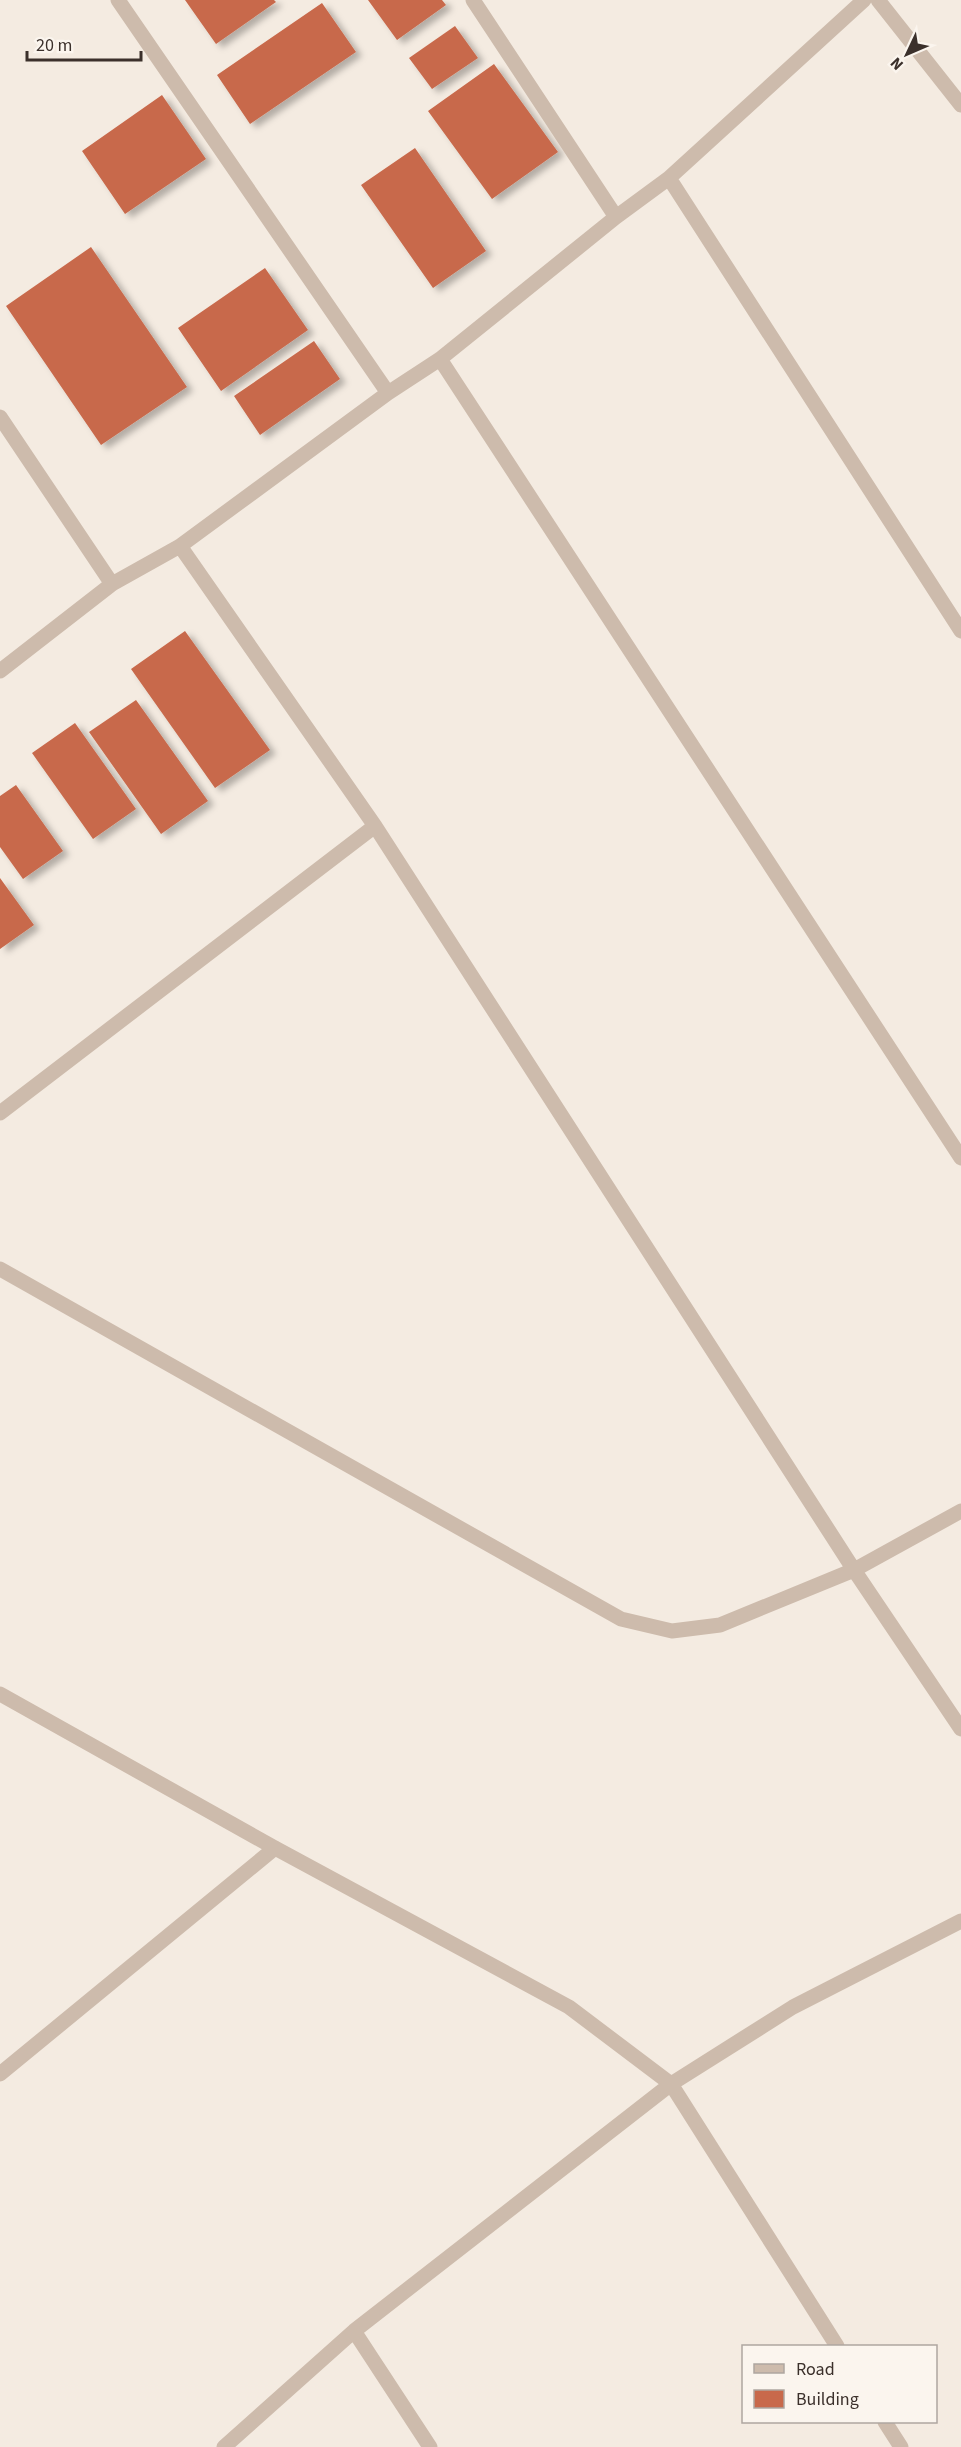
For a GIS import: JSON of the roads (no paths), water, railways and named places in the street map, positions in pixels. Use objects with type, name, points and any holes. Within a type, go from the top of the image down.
[{"type":"street","points":[[118,0],[388,393]]},
{"type":"street","points":[[473,0],[616,217]]},
{"type":"street","points":[[0,671],[112,584],[180,546],[388,393],[440,359],[616,217],[669,178],[864,0]]},
{"type":"street","points":[[878,0],[961,105]]},
{"type":"street","points":[[669,178],[961,631]]},
{"type":"street","points":[[440,359],[961,1158]]},
{"type":"street","points":[[0,417],[112,584]]},
{"type":"street","points":[[180,546],[375,826],[854,1570],[961,1729]]},
{"type":"street","points":[[0,1113],[375,826]]},
{"type":"street","points":[[0,1269],[621,1619],[672,1631],[720,1625],[854,1570],[961,1511]]},
{"type":"street","points":[[0,1694],[275,1848],[569,2007],[671,2084],[836,2345]]},
{"type":"street","points":[[0,2074],[275,1848]]},
{"type":"street","points":[[224,2447],[354,2331],[671,2084],[793,2007],[961,1921]]},
{"type":"street","points":[[354,2331],[430,2447]]},
{"type":"street","points":[[886,2423],[901,2447]]}]
